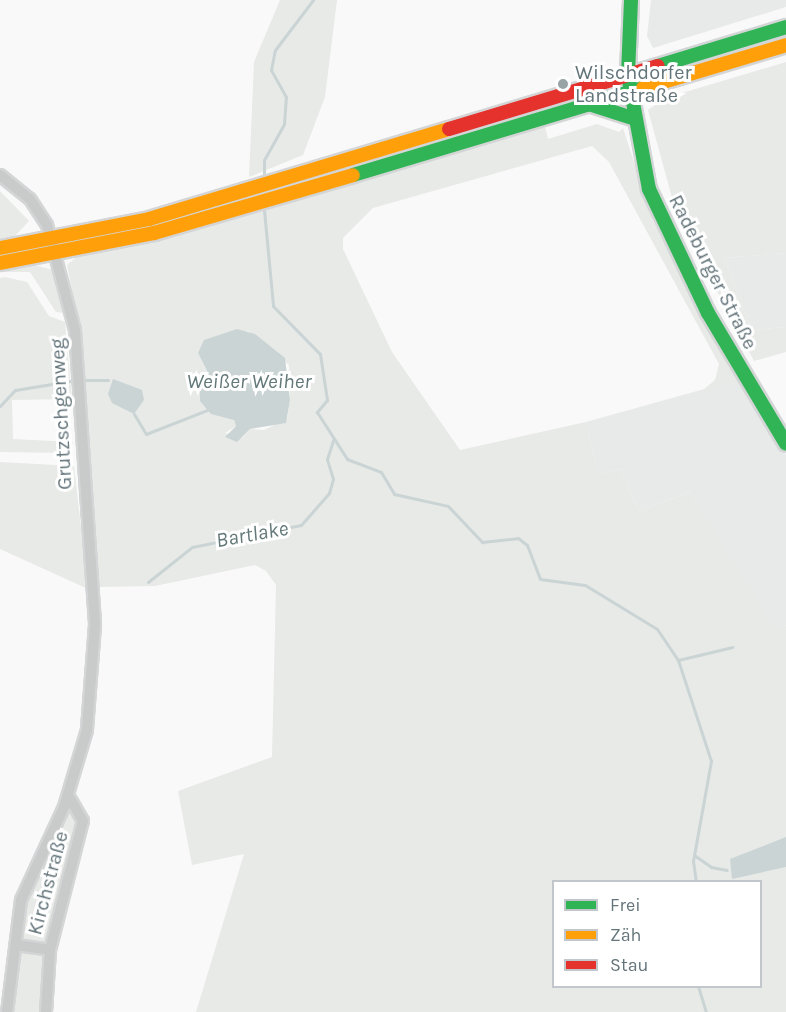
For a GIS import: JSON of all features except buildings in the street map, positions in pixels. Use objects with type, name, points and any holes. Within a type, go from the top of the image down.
[{"type":"main road","name":"Radeburger Straße","points":[[631,0],[628,75],[632,118],[649,189],[671,243],[786,444]]},
{"type":"main road","points":[[0,263],[248,191],[786,27]]},
{"type":"main road","points":[[0,248],[54,247],[247,207],[786,45]]},
{"type":"main road","points":[[589,104],[632,118]]},
{"type":"street","name":"Grutzschgenweg","points":[[0,175],[30,199],[54,247],[75,330],[93,582],[94,683],[68,795],[23,893],[7,1012]]},
{"type":"street","name":"Kirchstraße","points":[[46,1012],[50,950],[83,821],[68,795]]},
{"type":"street","name":"Kirchstraße","points":[[16,945],[50,950]]},
{"type":"shaded area","points":[[280,0],[337,0],[325,97],[303,155],[249,177],[254,62]]},
{"type":"shaded area","points":[[651,0],[786,0],[786,7],[653,48],[647,36]]},
{"type":"shaded area","points":[[786,31],[786,39],[661,77],[661,74]]},
{"type":"shaded area","points":[[786,62],[786,253],[724,258],[752,330],[786,327],[786,352],[754,361],[677,216],[648,110],[665,98]]},
{"type":"shaded area","points":[[607,88],[608,93],[268,195],[268,192]]},
{"type":"shaded area","points":[[597,124],[619,132],[623,128],[653,221],[740,379],[736,383],[703,390],[715,380],[719,364],[609,162],[592,146],[373,208],[343,238],[343,249],[392,352],[460,450],[586,422],[598,474],[620,469],[639,511],[690,492],[776,630],[786,625],[786,1012],[196,1012],[244,854],[192,865],[178,791],[272,757],[276,585],[266,571],[255,565],[155,586],[98,587],[79,327],[67,265],[79,255],[508,134],[545,127],[548,139]],"holes":[[[248,331],[289,365],[290,400],[287,419],[264,430],[250,429],[242,438],[225,433],[236,426],[234,420],[201,397],[209,376],[198,353],[205,344]]]},
{"type":"shaded area","points":[[0,191],[29,221],[14,237],[0,238]]},
{"type":"shaded area","points":[[786,253],[786,327],[752,330],[724,258]]},
{"type":"shaded area","points":[[31,264],[53,270],[65,313],[56,312],[30,272],[0,272],[0,268]]},
{"type":"shaded area","points":[[0,278],[27,282],[49,316],[65,322],[72,399],[12,400],[13,439],[73,442],[67,453],[0,452]]},
{"type":"shaded area","points":[[740,379],[786,455],[786,625],[776,631],[690,492],[639,511],[620,469],[598,474],[586,422]]},
{"type":"shaded area","points":[[0,462],[74,466],[88,589],[0,549]]},
{"type":"shaded area","points":[[69,808],[77,812],[77,825],[47,944],[21,942],[27,901]]},
{"type":"shaded area","points":[[21,949],[45,952],[43,1012],[11,1012]]},
{"type":"water","name":"Weißer Weiher","points":[[237,329],[255,334],[285,358],[290,400],[286,423],[250,429],[237,442],[225,437],[236,426],[234,420],[211,414],[200,401],[200,382],[209,375],[198,353],[204,340]]},
{"type":"water","points":[[113,379],[142,390],[144,400],[134,414],[112,403],[108,394]]},
{"type":"water","points":[[786,837],[786,867],[732,879],[730,859]]},
{"type":"waterway","name":"Bartlake","points":[[264,177],[264,160],[284,124],[286,97],[271,70],[275,50],[313,0]]},
{"type":"waterway","points":[[264,210],[273,306],[320,354],[327,400],[317,412],[347,459],[381,472],[394,494],[448,506],[482,542],[518,538],[527,545],[540,579],[585,585],[657,629],[678,660],[711,761],[693,861],[696,880]]},
{"type":"waterway","points":[[85,380],[108,380]]},
{"type":"waterway","points":[[0,406],[15,390],[70,381]]},
{"type":"waterway","points":[[134,414],[146,434],[207,410]]},
{"type":"waterway","name":"Bartlake","points":[[148,582],[192,547],[301,525],[329,493],[333,479],[327,459],[333,440]]},
{"type":"waterway","points":[[678,660],[732,647]]},
{"type":"waterway","points":[[694,855],[711,867],[727,870]]},
{"type":"waterway","points":[[699,988],[706,1012]]},
{"type":"traffic: fast","points":[[631,0],[628,75],[649,189],[708,313],[786,444]]},
{"type":"traffic: fast","points":[[658,66],[786,27]]},
{"type":"traffic: fast","points":[[353,175],[643,88]]},
{"type":"traffic: fast","points":[[589,104],[632,118]]},
{"type":"traffic: slow","points":[[643,88],[786,45]]},
{"type":"traffic: slow","points":[[0,248],[149,219],[449,129]]},
{"type":"traffic: slow","points":[[0,263],[154,233],[353,175]]},
{"type":"traffic: jam","points":[[449,129],[658,66]]},
{"type":"place","name":"Wilschdorfer Landstraße","points":[[563,84]]}]
